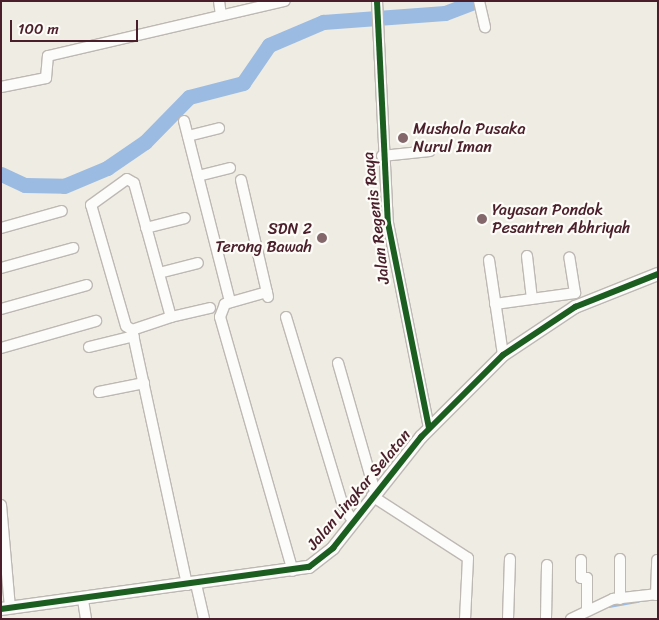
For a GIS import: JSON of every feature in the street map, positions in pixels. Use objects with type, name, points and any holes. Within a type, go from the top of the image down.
[{"type":"street","points":[[219,1],[221,15]]},
{"type":"street","points":[[1,87],[46,78],[48,56],[285,1]]},
{"type":"street","points":[[480,4],[485,27]]},
{"type":"street","name":"Jalan Regenis Raya","points":[[378,7],[382,156],[396,279],[429,428]]},
{"type":"street","points":[[184,121],[230,302]]},
{"type":"street","points":[[188,136],[219,128]]},
{"type":"street","points":[[382,156],[430,151]]},
{"type":"street","points":[[198,176],[230,168]]},
{"type":"street","points":[[171,317],[131,180],[91,202],[126,326],[133,333],[192,584],[204,619]]},
{"type":"street","points":[[241,180],[268,295],[230,302],[220,317],[226,345],[292,570]]},
{"type":"street","points":[[1,228],[62,211]]},
{"type":"street","points":[[146,228],[185,218]]},
{"type":"street","points":[[1,268],[73,248]]},
{"type":"street","points":[[526,256],[532,299]]},
{"type":"street","points":[[495,304],[575,293],[570,257]]},
{"type":"street","points":[[489,260],[503,355]]},
{"type":"street","points":[[159,273],[198,264]]},
{"type":"street","name":"Jalan Lingkar Selatan","points":[[6,609],[292,570],[321,559],[429,428],[503,355],[575,307],[658,274]]},
{"type":"street","points":[[1,309],[87,285]]},
{"type":"street","points":[[89,347],[133,333],[171,317],[210,308]]},
{"type":"street","points":[[286,317],[343,506],[353,521]]},
{"type":"street","points":[[1,348],[96,322]]},
{"type":"street","points":[[338,363],[373,494],[468,558],[466,619]]},
{"type":"street","points":[[99,392],[144,383]]},
{"type":"street","points":[[1,504],[6,609]]},
{"type":"street","points":[[508,619],[510,559]]},
{"type":"street","points":[[581,560],[582,578],[588,578],[587,610]]},
{"type":"street","points":[[620,560],[620,598]]},
{"type":"street","points":[[572,619],[587,610],[620,598],[657,595],[657,560]]},
{"type":"street","points":[[546,565],[546,619]]},
{"type":"street","points":[[83,600],[86,619]]},
{"type":"waterway","points":[[1,174],[25,185],[64,186],[107,168],[145,142],[189,97],[243,83],[269,45],[323,22],[445,13],[476,1]]},
{"type":"waterway","points":[[609,606],[638,601]]},
{"type":"cycle path","points":[[377,1],[388,223],[429,428]]},
{"type":"cycle path","points":[[1,609],[309,567],[333,548],[421,437],[503,355],[575,307],[658,274]]},
{"type":"place","name":"Mushola Pusaka Nurul Iman","points":[[403,138]]},
{"type":"place","name":"Yayasan Pondok Pesantren Abhriyah","points":[[482,219]]},
{"type":"place","name":"SDN 2 Terong Bawah","points":[[322,238]]}]
